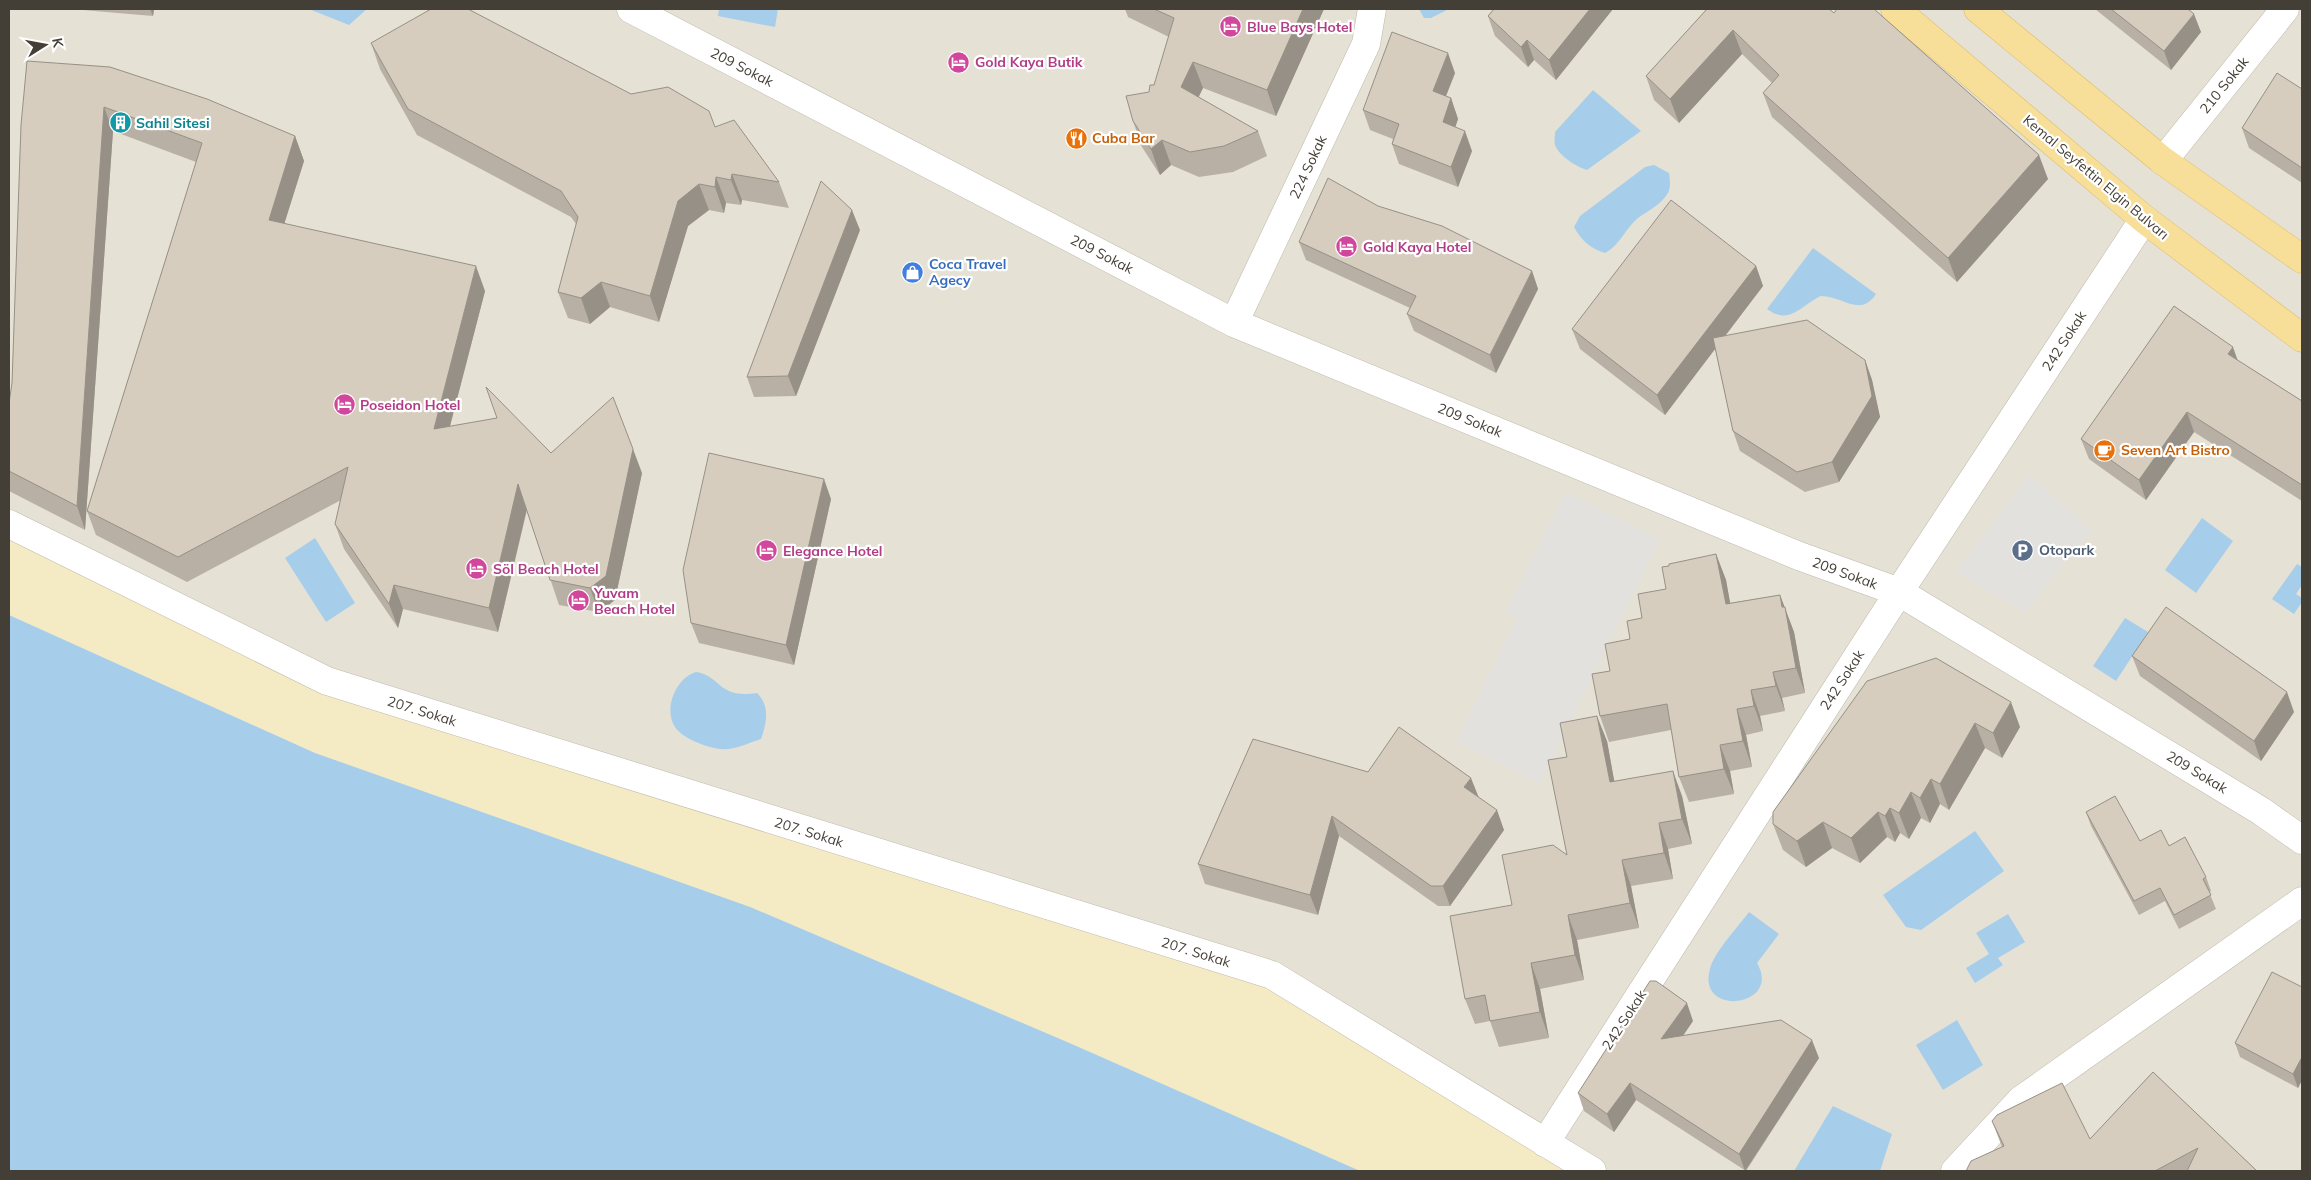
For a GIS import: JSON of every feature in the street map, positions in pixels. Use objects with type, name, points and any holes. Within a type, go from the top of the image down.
[{"type":"main road","name":"Kemal Seyfettin Elgin Bulvarı","points":[[1895,9],[2144,219],[2302,338]]},
{"type":"main road","points":[[1978,9],[2163,161],[2302,259]]},
{"type":"street","name":"209 Sokak","points":[[631,9],[1234,322],[1800,556],[1898,592],[2261,811],[2302,840]]},
{"type":"street","name":"224 Sokak","points":[[1234,322],[1366,44],[1372,9]]},
{"type":"street","name":"210 Sokak","points":[[2163,161],[2285,9]]},
{"type":"street","name":"242 Sokak","points":[[1545,1143],[1898,592],[2144,219]]},
{"type":"street","name":"207. Sokak","points":[[9,524],[327,681],[1272,975],[1592,1171]]},
{"type":"street","points":[[1955,1171],[2021,1100],[2302,901]]},
{"type":"shaded area","points":[[9,9],[2302,9],[2302,1171],[1360,1171],[1074,1045],[315,753],[9,615]]},
{"type":"shaded area","name":"Otopark","points":[[2029,474],[2092,530],[2024,613],[1956,571]]},
{"type":"shaded area","points":[[1565,492],[1660,539],[1540,784],[1456,742],[1516,619],[1505,613]]},
{"type":"sand","points":[[9,524],[327,681],[1272,975],[1592,1171],[1360,1171],[1074,1045],[750,907],[315,753],[9,615]]},
{"type":"water","points":[[309,9],[367,9],[349,25]]},
{"type":"water","points":[[719,9],[778,9],[775,27],[718,16]]},
{"type":"water","points":[[1419,9],[1449,9],[1431,18],[1424,18]]},
{"type":"water","points":[[1593,90],[1641,131],[1587,170],[1574,164],[1560,153],[1555,145],[1555,132]]},
{"type":"water","points":[[1654,165],[1669,173],[1670,188],[1665,197],[1638,218],[1615,246],[1605,253],[1587,243],[1574,227],[1580,216],[1645,167]]},
{"type":"water","points":[[1813,248],[1876,294],[1870,301],[1857,305],[1821,296],[1789,315],[1775,314],[1767,309]]},
{"type":"water","points":[[2202,518],[2233,541],[2196,593],[2165,570]]},
{"type":"water","points":[[315,538],[355,603],[326,622],[285,558]]},
{"type":"water","points":[[2297,564],[2302,567],[2302,585],[2296,594],[2302,598],[2302,602],[2294,614],[2272,599]]},
{"type":"water","points":[[9,615],[315,753],[750,907],[1074,1045],[1360,1171],[9,1171]]},
{"type":"water","points":[[2125,618],[2148,632],[2116,681],[2093,666]]},
{"type":"water","points":[[696,672],[704,674],[734,693],[757,693],[766,709],[765,726],[761,739],[735,748],[720,749],[695,742],[683,735],[675,727],[670,712],[677,687],[689,675]]},
{"type":"water","points":[[1975,831],[2004,871],[1921,930],[1906,927],[1883,895]]},
{"type":"water","points":[[1749,912],[1779,934],[1757,963],[1762,978],[1759,989],[1750,997],[1738,1001],[1726,1000],[1715,995],[1709,985],[1710,969],[1721,947]]},
{"type":"water","points":[[2008,914],[2025,942],[1998,958],[2003,965],[1975,983],[1966,968],[1989,954],[1976,933]]},
{"type":"water","points":[[1957,1020],[1983,1065],[1943,1090],[1916,1045]]},
{"type":"water","points":[[1833,1106],[1892,1134],[1880,1171],[1794,1171]]},
{"type":"building","points":[[431,9],[468,9],[631,94],[668,87],[709,111],[715,127],[734,120],[779,182],[732,174],[731,180],[716,177],[715,187],[699,184],[678,201],[650,296],[601,282],[581,298],[558,292],[578,217],[561,191],[408,109],[371,43]]},
{"type":"building","points":[[1154,9],[1303,9],[1267,90],[1193,62],[1181,87],[1258,131],[1224,146],[1190,152],[1162,140],[1151,149],[1133,121],[1126,96],[1149,92],[1150,85],[1154,85],[1174,18]]},
{"type":"building","points":[[1494,9],[1590,9],[1549,60],[1527,40],[1521,47],[1488,16]]},
{"type":"building","points":[[1707,9],[1829,9],[1834,13],[1837,9],[1874,9],[2039,155],[1948,258],[1763,93],[1779,75],[1733,30],[1670,99],[1646,76]]},
{"type":"building","points":[[2111,9],[2188,9],[2194,14],[2164,51]]},
{"type":"building","points":[[1392,32],[1448,53],[1433,91],[1451,98],[1443,122],[1465,131],[1451,167],[1392,144],[1399,124],[1363,110]]},
{"type":"building","points":[[27,61],[110,67],[207,99],[295,136],[269,220],[476,266],[434,429],[497,418],[486,387],[551,453],[613,397],[633,449],[606,576],[590,588],[550,580],[518,484],[489,608],[394,585],[389,604],[335,524],[348,467],[178,557],[87,511],[202,143],[104,107],[77,506],[9,471],[9,403],[12,383],[21,125]]},
{"type":"building","points":[[2277,73],[2302,89],[2302,168],[2242,128]]},
{"type":"building","points":[[1328,178],[1378,206],[1442,226],[1532,271],[1490,355],[1407,314],[1416,296],[1299,242]]},
{"type":"building","points":[[821,181],[852,210],[788,376],[747,377]]},
{"type":"building","points":[[1671,200],[1756,266],[1657,395],[1572,329]]},
{"type":"building","points":[[2174,306],[2233,347],[2228,354],[2302,401],[2302,485],[2187,412],[2139,480],[2081,439]]},
{"type":"building","points":[[1807,320],[1865,360],[1872,396],[1832,462],[1797,472],[1733,431],[1713,338]]},
{"type":"building","points":[[709,453],[824,479],[786,645],[691,623],[683,570]]},
{"type":"building","points":[[1716,554],[1726,604],[1780,595],[1782,607],[1785,607],[1796,668],[1773,672],[1776,686],[1751,690],[1754,706],[1737,709],[1743,741],[1720,745],[1724,769],[1679,777],[1667,704],[1600,716],[1592,674],[1610,671],[1605,644],[1630,639],[1627,621],[1642,618],[1638,594],[1666,589],[1662,567]]},
{"type":"building","points":[[2166,607],[2287,692],[2254,741],[2132,656]]},
{"type":"building","points":[[1936,658],[2011,702],[1993,733],[1975,723],[1940,784],[1931,779],[1920,798],[1911,792],[1899,813],[1890,808],[1885,816],[1878,812],[1851,838],[1823,822],[1797,841],[1773,824],[1773,812],[1867,681]]},
{"type":"building","points":[[1597,716],[1610,782],[1673,771],[1682,819],[1659,823],[1664,853],[1622,860],[1630,903],[1568,915],[1575,955],[1531,963],[1540,1012],[1490,1021],[1485,995],[1465,999],[1450,916],[1512,905],[1502,855],[1553,845],[1567,855],[1548,760],[1567,757],[1560,723]]},
{"type":"building","points":[[1399,727],[1471,778],[1464,787],[1497,810],[1443,886],[1431,886],[1332,816],[1310,895],[1198,864],[1253,739],[1368,772]]},
{"type":"building","points":[[2115,796],[2140,841],[2161,830],[2169,846],[2185,837],[2206,877],[2203,879],[2211,895],[2174,915],[2160,888],[2134,901],[2086,812]]},
{"type":"building","points":[[2272,972],[2302,987],[2302,1057],[2293,1074],[2235,1043]]},
{"type":"building","points":[[1650,981],[1656,981],[1687,1003],[1661,1039],[1781,1020],[1812,1040],[1739,1154],[1630,1083],[1607,1114],[1578,1093]]},
{"type":"building","points":[[2153,1072],[2257,1171],[2187,1171],[2198,1148],[2155,1171],[1966,1171],[1971,1161],[2004,1146],[1992,1121],[1997,1115],[2062,1083],[2090,1139]]},
{"type":"place","name":"Blue Bays Hotel","points":[[1231,27]]},
{"type":"place","name":"Gold Kaya Butik","points":[[959,62]]},
{"type":"place","name":"Sahil Sitesi","points":[[120,123]]},
{"type":"place","name":"Cuba Bar","points":[[1076,138]]},
{"type":"place","name":"Gold Kaya Hotel","points":[[1347,247]]},
{"type":"place","name":"Coca Travel Agecy","points":[[913,272]]},
{"type":"place","name":"Poseidon Hotel","points":[[344,405]]},
{"type":"place","name":"Seven Art Bistro","points":[[2105,450]]},
{"type":"place","name":"Otopark","points":[[2023,550]]},
{"type":"place","name":"Elegance Hotel","points":[[767,551]]},
{"type":"place","name":"Söl Beach Hotel","points":[[477,569]]},
{"type":"place","name":"Yuvam Beach Hotel","points":[[578,601]]}]
